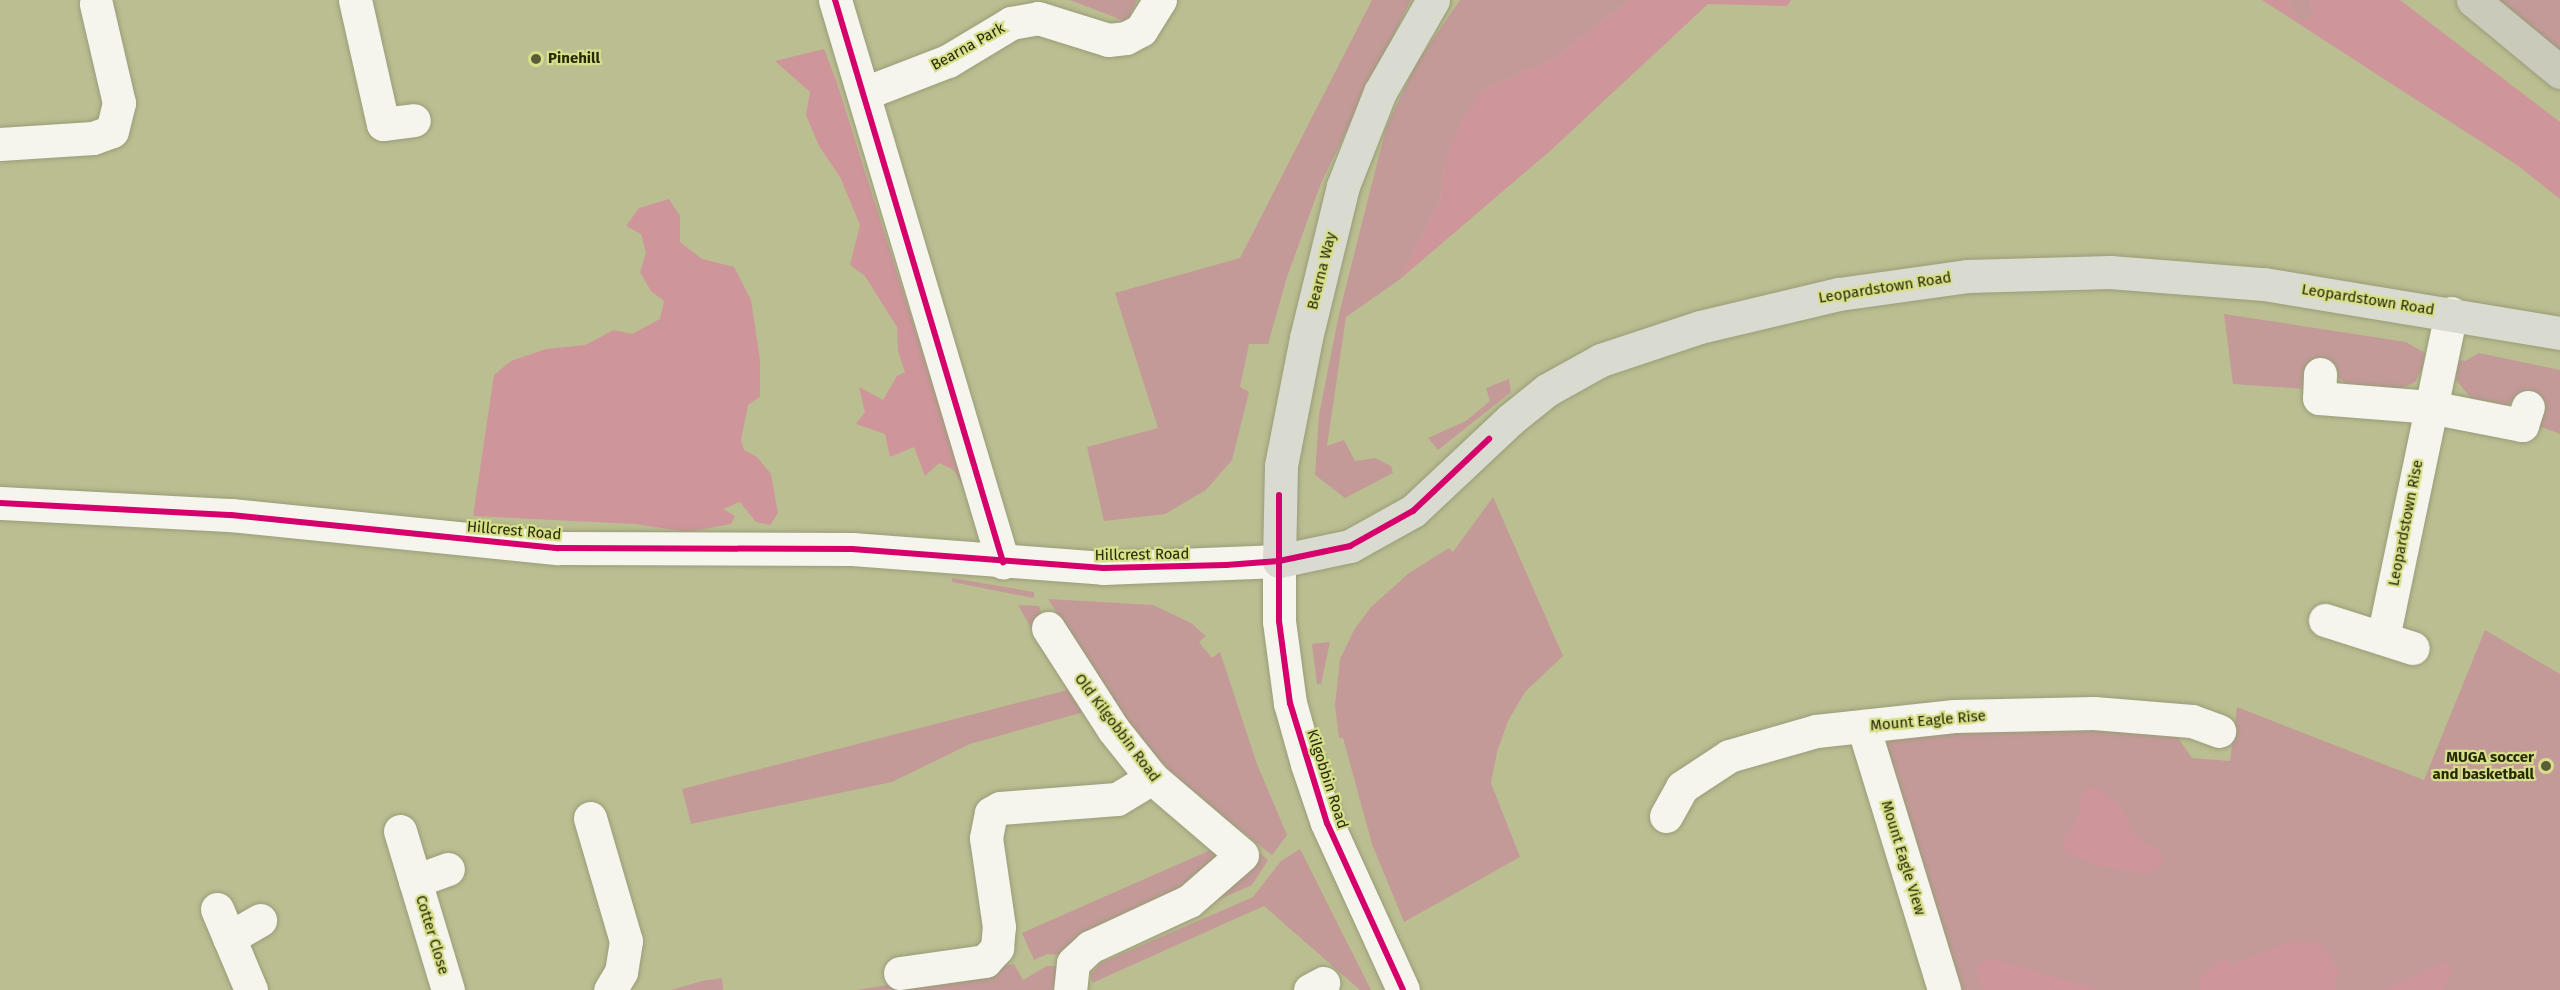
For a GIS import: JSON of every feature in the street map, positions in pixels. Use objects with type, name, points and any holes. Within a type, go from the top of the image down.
[{"type":"highway","points":[[2473,0],[2560,72]]},
{"type":"main road","name":"Bearna Way","points":[[1279,561],[1281,466],[1306,338],[1342,186],[1380,92],[1433,0]]},
{"type":"main road","name":"Leopardstown Road","points":[[1279,561],[1350,546],[1413,511],[1511,418],[1547,390],[1592,364],[1673,335],[1813,299],[1967,276],[2110,272],[2264,284],[2451,313],[2560,333]]},
{"type":"street","points":[[355,0],[383,124],[414,120]]},
{"type":"street","points":[[835,0],[865,93],[907,248],[1003,562]]},
{"type":"street","name":"Bearna Park","points":[[865,93],[948,61],[1011,23],[1038,18],[1108,40],[1126,38],[1148,23],[1160,0]]},
{"type":"street","points":[[0,144],[83,139],[112,132],[120,103],[96,4]]},
{"type":"street","name":"Leopardstown Rise","points":[[2325,620],[2398,643],[2430,407],[2451,313]]},
{"type":"street","points":[[2320,374],[2319,398],[2430,407],[2522,425],[2528,407]]},
{"type":"street","name":"Hillcrest Road","points":[[0,503],[231,515],[558,548],[691,552],[852,549],[1103,568],[1279,561]]},
{"type":"street","name":"Kilgobbin Road","points":[[1279,561],[1280,621],[1290,703],[1307,764],[1327,823],[1403,990]]},
{"type":"street","name":"Old Kilgobbin Road","points":[[1048,628],[1101,711],[1152,778],[1242,855],[1189,901],[1090,947],[1073,963],[1070,990]]},
{"type":"street","name":"Mount Eagle Rise","points":[[1666,816],[1682,787],[1730,756],[1816,731],[1954,716],[2094,713],[2192,721],[2218,731]]},
{"type":"street","name":"Mount Eagle View","points":[[1863,726],[1944,990]]},
{"type":"street","points":[[900,973],[984,961],[997,948],[999,927],[986,838],[991,813],[1000,807],[1117,800],[1152,778]]},
{"type":"street","points":[[590,818],[626,941],[618,983]]},
{"type":"street","name":"Cotter Close","points":[[400,831],[448,990]]},
{"type":"street","name":"Cotter Close","points":[[415,880],[448,869]]},
{"type":"street","points":[[251,990],[223,923],[260,920]]},
{"type":"shaded area","points":[[1070,0],[1137,0],[1127,22]]},
{"type":"shaded area","points":[[1372,0],[1411,0],[1321,183],[1287,277],[1268,344],[1249,344],[1240,387],[1249,392],[1232,460],[1206,490],[1165,514],[1104,521],[1087,447],[1158,428],[1115,293],[1240,258]]},
{"type":"shaded area","points":[[1460,0],[1629,0],[1556,57],[1483,90],[1443,170],[1440,199],[1399,280],[1346,317],[1327,446],[1344,440],[1355,461],[1375,458],[1391,466],[1393,473],[1345,498],[1315,475],[1319,415],[1339,314],[1386,128],[1416,64]]},
{"type":"shaded area","points":[[1629,0],[1791,0],[1787,6],[1708,4],[1550,151],[1399,280],[1440,199],[1443,170],[1460,122],[1483,90],[1556,57]]},
{"type":"shaded area","points":[[2262,0],[2288,0],[2299,23],[2314,15],[2310,0],[2400,0],[2560,122],[2560,199],[2517,165]]},
{"type":"shaded area","points":[[2288,0],[2310,0],[2314,15],[2299,24]]},
{"type":"shaded area","points":[[2493,0],[2560,0],[2560,54]]},
{"type":"shaded area","points":[[824,49],[836,80],[967,494],[954,470],[939,463],[925,476],[914,447],[890,457],[885,434],[856,424],[865,412],[859,387],[883,400],[897,376],[905,372],[898,351],[897,327],[865,276],[850,265],[860,225],[840,177],[819,146],[806,115],[810,92],[775,61]]},
{"type":"shaded area","points":[[669,199],[680,216],[680,242],[702,259],[734,267],[751,300],[760,360],[760,397],[748,405],[741,440],[744,450],[757,457],[771,474],[778,513],[770,525],[756,522],[740,502],[723,509],[735,516],[731,524],[687,532],[635,524],[473,516],[494,375],[511,361],[546,349],[585,345],[614,330],[632,334],[660,319],[664,301],[651,291],[640,272],[646,253],[641,234],[626,226],[639,208]]},
{"type":"shaded area","points":[[2224,314],[2406,342],[2425,353],[2423,367],[2415,382],[2400,389],[2350,387],[2338,377],[2336,364],[2307,364],[2306,389],[2233,384]]},
{"type":"shaded area","points":[[2479,353],[2560,370],[2560,434],[2536,425],[2544,400],[2520,392],[2507,406],[2470,402],[2471,398],[2456,380],[2456,360],[2465,361]]},
{"type":"shaded area","points":[[1509,379],[1511,392],[1438,450],[1428,438],[1466,421],[1490,401],[1486,388]]},
{"type":"shaded area","points":[[1493,497],[1563,656],[1525,692],[1508,721],[1497,752],[1491,783],[1520,857],[1404,922],[1372,844],[1343,738],[1339,738],[1335,706],[1340,659],[1354,630],[1371,607],[1409,573],[1449,548],[1453,552]]},
{"type":"shaded area","points":[[952,578],[1034,592],[1034,598],[952,582]]},
{"type":"shaded area","points":[[1048,599],[1153,605],[1191,623],[1206,636],[1199,642],[1212,658],[1220,652],[1257,764],[1287,835],[1272,855],[1192,793],[1152,753],[1115,706]]},
{"type":"shaded area","points":[[1018,605],[1039,606],[1044,622],[1031,628]]},
{"type":"shaded area","points":[[2485,630],[2560,674],[2560,990],[1959,990],[1883,750],[1896,731],[2143,730],[2176,735],[2192,758],[2230,761],[2237,707],[2424,780]]},
{"type":"shaded area","points":[[1330,642],[1321,684],[1317,684],[1312,644]]},
{"type":"shaded area","points":[[1068,690],[1084,712],[970,744],[892,782],[691,824],[682,789]]},
{"type":"shaded area","points":[[2085,787],[2100,789],[2121,807],[2135,836],[2160,852],[2163,864],[2146,874],[2096,865],[2066,852],[2062,839],[2073,828]]},
{"type":"shaded area","points":[[1215,848],[1219,856],[1204,875],[1064,955],[1047,954],[1034,960],[1022,933]]},
{"type":"shaded area","points":[[1300,849],[1371,990],[1360,990],[1264,906],[1092,983],[1091,974],[1101,963],[1253,897],[1281,861]]},
{"type":"shaded area","points":[[1259,852],[1268,860],[1252,885],[1213,902],[1211,899]]},
{"type":"shaded area","points":[[2292,941],[2321,943],[2338,970],[2335,990],[2200,990],[2200,978],[2221,959],[2234,963]]},
{"type":"shaded area","points":[[1990,958],[2098,990],[1983,990],[1975,968]]},
{"type":"shaded area","points":[[2447,961],[2452,971],[2443,990],[2385,990]]},
{"type":"shaded area","points":[[1014,964],[1023,980],[1047,966],[1061,966],[1062,990],[857,990]]},
{"type":"shaded area","points":[[722,978],[723,990],[671,990],[702,981]]},
{"type":"cycle path","points":[[835,0],[1003,562]]},
{"type":"cycle path","points":[[0,503],[231,515],[558,548],[852,549],[1103,568],[1226,565],[1279,561],[1350,546],[1413,511],[1489,439]]},
{"type":"cycle path","points":[[1279,495],[1279,621],[1290,703],[1327,823],[1403,990]]},
{"type":"place","name":"Pinehill","points":[[536,59]]},
{"type":"place","name":"MUGA soccer and basketball","points":[[2546,766]]}]
